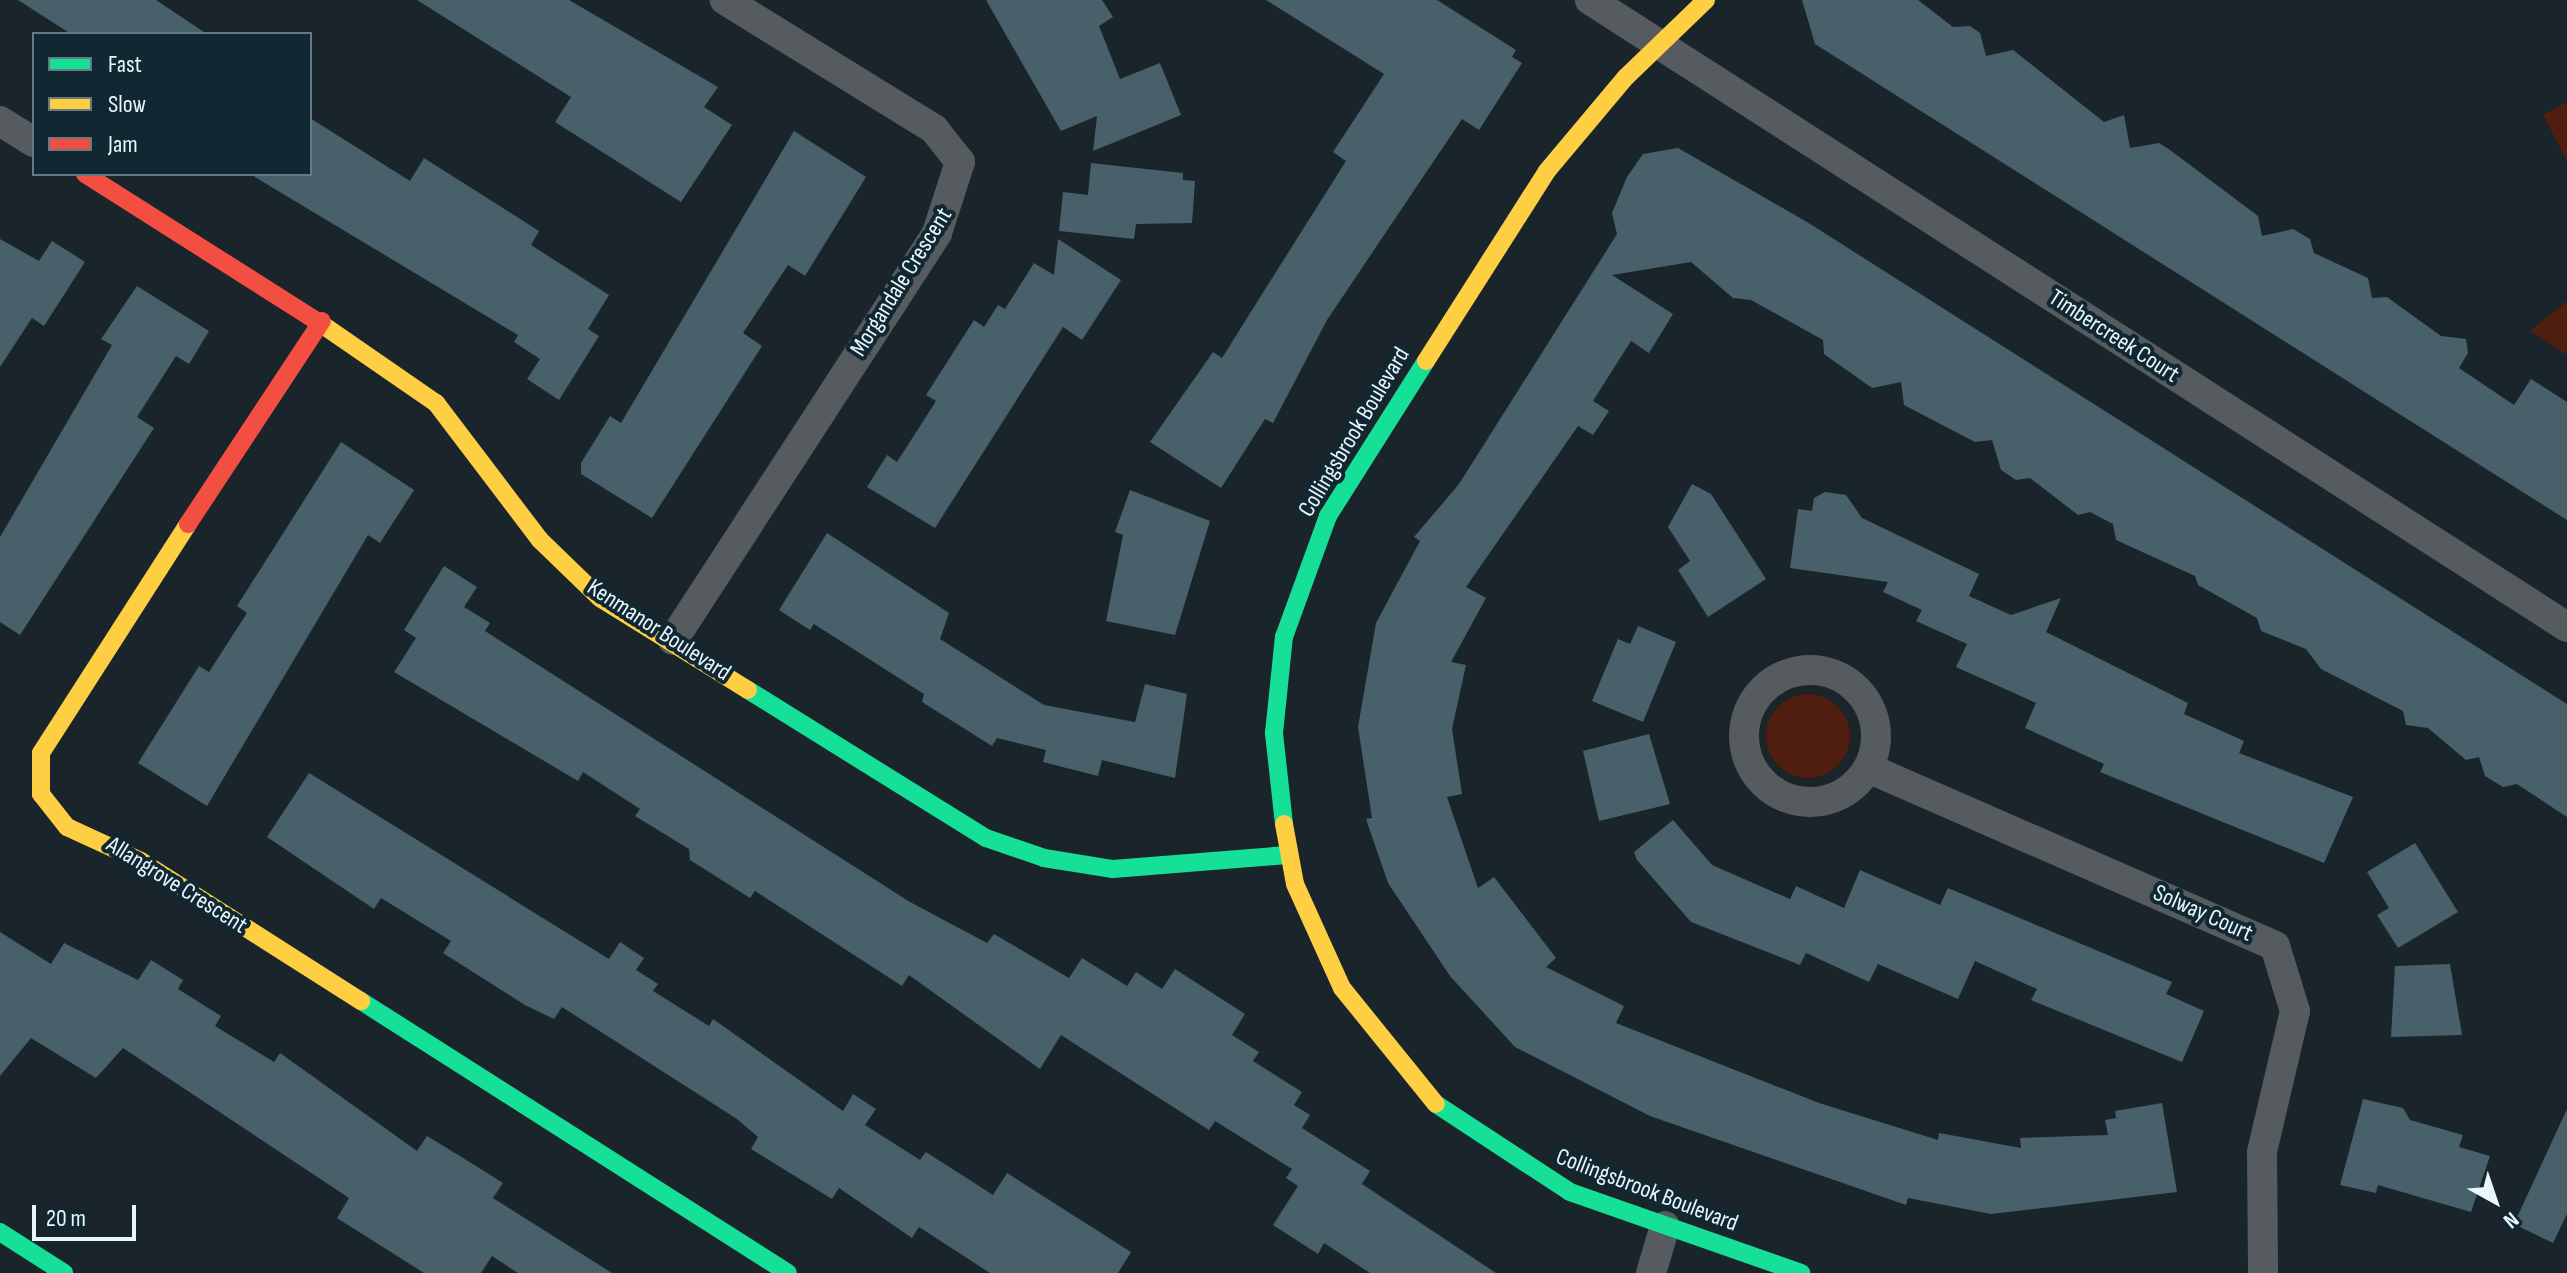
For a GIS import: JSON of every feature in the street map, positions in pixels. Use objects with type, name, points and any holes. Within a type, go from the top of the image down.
[{"type":"street","name":"Morgandale Crescent","points":[[673,640],[937,233],[960,162],[934,129],[725,0]]},
{"type":"street","name":"Timbercreek Court","points":[[1590,0],[2567,627]]},
{"type":"street","name":"Collingsbrook Boulevard","points":[[1706,0],[1547,171],[1328,516],[1284,637],[1276,691],[1286,855],[1342,988],[1447,1117],[1570,1192],[1801,1273]]},
{"type":"street","points":[[0,121],[32,141]]},
{"type":"street","name":"Kenmanor Boulevard","points":[[88,176],[322,321],[436,403],[540,540],[600,598],[673,640],[986,838],[1044,858],[1113,869],[1286,855]]},
{"type":"street","name":"Allangrove Crescent","points":[[322,321],[69,704],[41,753],[41,794],[67,827],[141,861],[788,1273]]},
{"type":"street","points":[[1791,671],[1835,674],[1854,686],[1876,725],[1868,768],[1855,785],[1815,803],[1774,793],[1758,778],[1742,738],[1755,697],[1791,671]]},
{"type":"street","name":"Solway Court","points":[[1868,768],[2275,946],[2295,1011],[2266,1125],[2263,1273]]},
{"type":"street","points":[[1651,1273],[1665,1226]]},
{"type":"street","points":[[0,1232],[64,1273]]},
{"type":"shaded area","points":[[2567,102],[2567,161],[2543,115]]},
{"type":"shaded area","points":[[2567,301],[2567,355],[2530,331]]},
{"type":"shaded area","points":[[1808,694],[1824,697],[1838,706],[1847,720],[1850,736],[1847,752],[1838,766],[1824,775],[1808,778],[1792,775],[1778,766],[1769,752],[1766,736],[1769,720],[1778,706],[1792,697]]},
{"type":"building","points":[[18,0],[156,0],[204,32],[68,32]]},
{"type":"building","points":[[417,0],[569,0],[718,87],[704,107],[732,125],[681,202],[555,122],[571,97]]},
{"type":"building","points":[[986,0],[1102,0],[1113,17],[1099,26],[1120,79],[1160,63],[1181,115],[1093,151],[1097,116],[1061,131]]},
{"type":"building","points":[[1266,0],[1437,0],[1516,50],[1512,57],[1522,63],[1479,130],[1462,119],[1327,320],[1273,423],[1265,419],[1221,488],[1150,442],[1213,352],[1222,358],[1346,161],[1333,152],[1384,74]]},
{"type":"building","points":[[1802,0],[1918,0],[1953,27],[1970,26],[1980,33],[1986,56],[2013,50],[2104,122],[2124,115],[2130,148],[2159,143],[2170,150],[2258,216],[2262,236],[2293,229],[2310,239],[2314,253],[2368,278],[2372,298],[2387,297],[2441,336],[2466,339],[2468,353],[2459,368],[2514,405],[2531,379],[2567,402],[2567,520],[1815,44]]},
{"type":"building","points":[[312,119],[410,181],[424,158],[539,231],[531,245],[609,295],[588,329],[599,336],[559,400],[527,379],[540,359],[514,342],[518,335],[253,176],[312,176]]},
{"type":"building","points":[[794,131],[866,177],[805,276],[788,265],[743,333],[762,346],[652,518],[581,474],[581,463],[610,416],[621,423]]},
{"type":"building","points":[[1678,148],[1807,222],[2567,704],[2567,817],[2517,784],[2503,787],[2485,776],[2479,757],[2466,760],[2428,728],[2406,725],[2403,711],[2321,669],[2306,649],[2261,631],[2257,618],[2198,585],[2195,576],[2116,540],[2113,524],[2090,512],[2078,515],[2030,478],[2016,480],[2001,470],[1992,440],[1975,442],[1904,405],[1901,382],[1872,388],[1824,354],[1823,340],[1751,300],[1733,298],[1691,262],[1612,275],[1673,314],[1649,353],[1631,341],[1593,401],[1609,411],[1593,435],[1578,426],[1466,587],[1486,598],[1451,662],[1466,665],[1452,729],[1462,794],[1447,797],[1478,888],[1494,877],[1556,958],[1546,967],[1624,1006],[1616,1023],[1819,1103],[1938,1140],[1939,1133],[2021,1148],[2020,1138],[2108,1135],[2105,1120],[2116,1118],[2115,1111],[2162,1103],[2177,1192],[1991,1214],[1908,1198],[1906,1205],[1650,1116],[1515,1047],[1450,976],[1388,883],[1366,819],[1372,818],[1358,727],[1376,623],[1420,541],[1414,537],[1459,484],[1617,234],[1612,213],[1627,177],[1643,154]]},
{"type":"building","points":[[1091,163],[1183,173],[1183,180],[1195,181],[1192,223],[1136,224],[1134,239],[1059,231],[1063,192],[1088,195]]},
{"type":"building","points":[[0,239],[39,261],[52,241],[85,262],[44,326],[32,318],[0,367]]},
{"type":"building","points":[[1058,239],[1121,280],[1082,340],[1063,327],[935,528],[867,487],[887,455],[897,462],[936,401],[926,395],[974,320],[984,327],[998,305],[1005,309],[1034,263],[1054,275]]},
{"type":"building","points":[[137,286],[209,331],[189,364],[176,356],[137,417],[154,428],[20,635],[0,622],[0,537],[112,345],[101,339]]},
{"type":"building","points":[[341,442],[414,490],[380,543],[368,535],[207,806],[138,763],[199,666],[209,672],[247,613],[237,606]]},
{"type":"building","points":[[1692,484],[1711,494],[1766,579],[1708,617],[1678,570],[1690,561],[1668,527]]},
{"type":"building","points":[[1130,490],[1210,521],[1175,635],[1106,621],[1123,535],[1115,532]]},
{"type":"building","points":[[1825,492],[1846,495],[1862,518],[1979,574],[1969,596],[2011,615],[2061,598],[2046,632],[2188,703],[2184,714],[2244,741],[2239,753],[2353,797],[2324,863],[2100,772],[2104,764],[2025,728],[2036,703],[1956,667],[1967,644],[1916,621],[1922,610],[1883,592],[1888,582],[1790,568],[1798,509],[1812,511],[1814,498]]},
{"type":"building","points":[[827,533],[949,613],[940,639],[1044,705],[1135,722],[1145,684],[1187,694],[1175,778],[1102,760],[1098,776],[1043,762],[1046,750],[997,738],[992,746],[922,702],[924,694],[814,624],[810,630],[779,610]]},
{"type":"building","points":[[444,566],[477,587],[464,607],[490,623],[485,631],[910,902],[987,943],[994,934],[1069,978],[1082,958],[1127,986],[1136,972],[1162,989],[1175,969],[1245,1014],[1232,1035],[1259,1052],[1253,1061],[1302,1092],[1294,1105],[1310,1115],[1302,1128],[1370,1171],[1362,1184],[1496,1273],[1370,1273],[1324,1243],[1318,1254],[1273,1225],[1298,1186],[1286,1178],[1292,1169],[1215,1121],[1209,1130],[1061,1035],[1040,1069],[909,975],[902,986],[755,891],[750,898],[690,860],[689,849],[635,816],[640,809],[583,772],[578,781],[394,672],[416,638],[404,630]]},
{"type":"building","points":[[1638,626],[1676,642],[1643,722],[1592,701],[1618,639],[1630,644]]},
{"type":"building","points":[[1649,734],[1670,804],[1599,821],[1583,751]]},
{"type":"building","points":[[309,773],[609,959],[620,942],[644,958],[636,970],[658,984],[653,991],[709,1026],[713,1019],[843,1111],[853,1094],[876,1109],[865,1125],[920,1160],[926,1152],[993,1195],[1007,1173],[1131,1252],[1118,1273],[990,1273],[919,1227],[912,1238],[839,1188],[832,1199],[751,1149],[758,1137],[737,1119],[562,1007],[554,1019],[525,1005],[443,953],[451,941],[381,898],[374,909],[267,837]]},
{"type":"building","points":[[1673,820],[1712,865],[1790,899],[1796,886],[1844,908],[1860,870],[1940,905],[1948,888],[2172,982],[2166,994],[2204,1011],[2182,1062],[2031,1000],[2037,989],[1975,961],[1958,999],[1878,964],[1869,982],[1806,953],[1800,965],[1691,922],[1637,860],[1634,852]]},
{"type":"building","points":[[2415,843],[2458,912],[2398,948],[2377,915],[2389,908],[2367,872]]},
{"type":"building","points":[[0,932],[51,964],[64,943],[138,980],[151,960],[183,980],[178,989],[221,1016],[215,1026],[274,1062],[280,1053],[417,1151],[427,1136],[468,1161],[503,1183],[493,1198],[612,1273],[518,1273],[492,1256],[481,1273],[424,1273],[337,1218],[349,1198],[123,1048],[96,1078],[31,1038],[0,1076]]},
{"type":"building","points":[[2450,964],[2462,1035],[2391,1037],[2395,966]]},
{"type":"building","points":[[2363,1099],[2403,1108],[2410,1120],[2463,1135],[2459,1147],[2490,1156],[2471,1212],[2378,1185],[2376,1193],[2340,1185]]},
{"type":"building","points":[[2567,1109],[2567,1214],[2553,1243],[2514,1224]]},
{"type":"traffic: fast","points":[[1284,824],[1274,733],[1284,637],[1328,516],[1426,361]]},
{"type":"traffic: fast","points":[[748,690],[986,838],[1044,858],[1113,869],[1286,855]]},
{"type":"traffic: fast","points":[[361,1001],[788,1273]]},
{"type":"traffic: fast","points":[[1436,1104],[1570,1192],[1801,1273]]},
{"type":"traffic: fast","points":[[0,1232],[64,1273]]},
{"type":"traffic: slow","points":[[1426,361],[1547,171],[1626,77],[1706,0]]},
{"type":"traffic: slow","points":[[317,321],[436,403],[540,540],[600,598],[748,690]]},
{"type":"traffic: slow","points":[[188,524],[41,753],[41,794],[67,827],[141,861],[361,1001]]},
{"type":"traffic: slow","points":[[1284,824],[1295,884],[1342,988],[1436,1104]]},
{"type":"traffic: jam","points":[[88,176],[317,321]]},
{"type":"traffic: jam","points":[[188,524],[322,321]]}]
